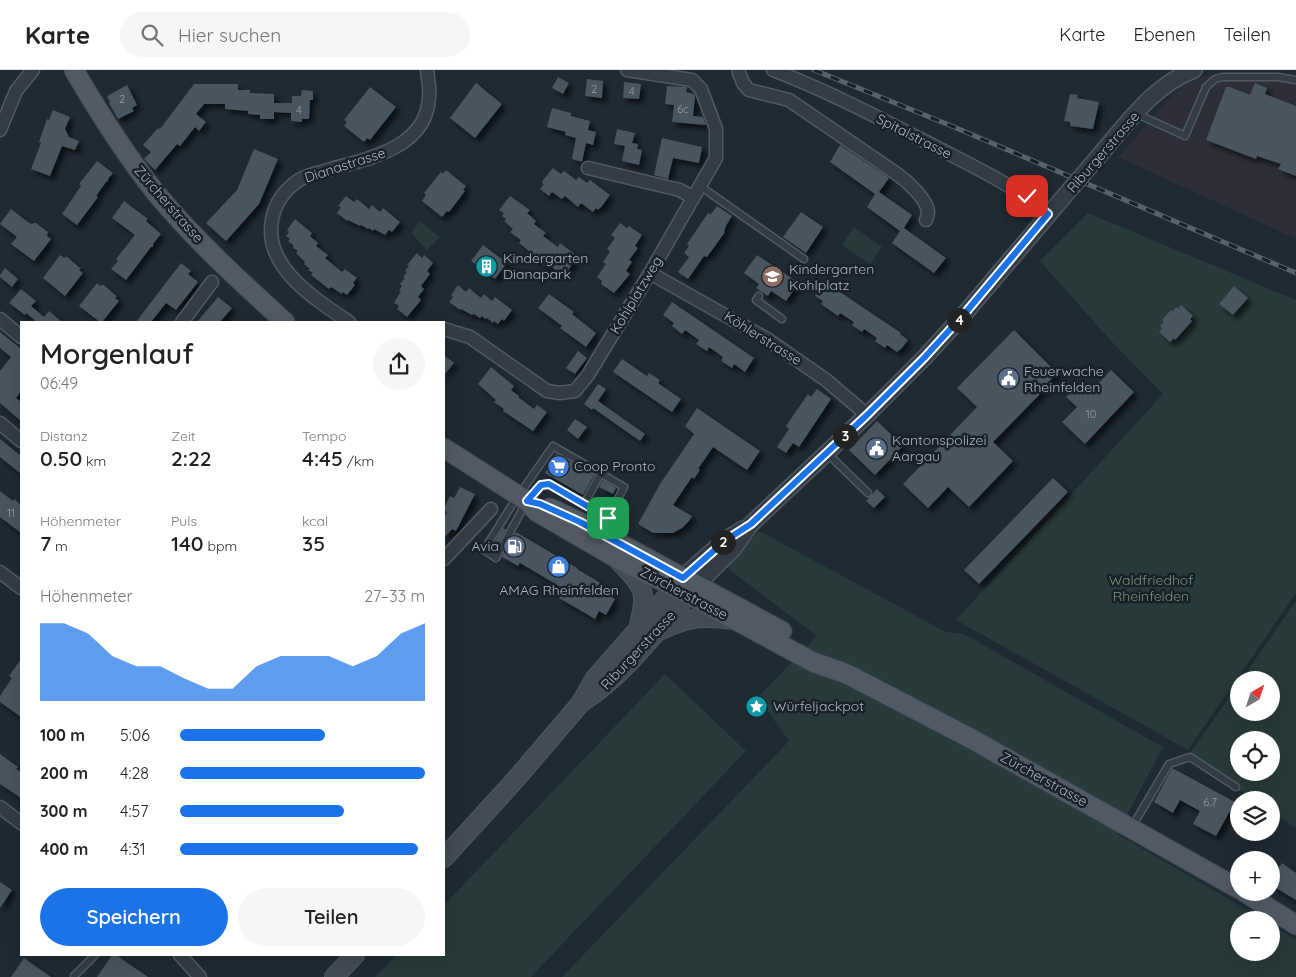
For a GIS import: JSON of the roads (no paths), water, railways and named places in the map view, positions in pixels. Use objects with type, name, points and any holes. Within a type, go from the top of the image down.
[{"type":"main road","name":"Zürcherstrasse","points":[[74,70],[121,146],[157,194],[230,272],[284,321]]},
{"type":"main road","name":"Zürcherstrasse","points":[[445,449],[523,499],[536,512],[618,559],[686,586],[820,651],[847,674]]},
{"type":"main road","name":"Zürcherstrasse","points":[[523,499],[540,504],[580,522],[686,586],[734,620],[813,662],[847,674],[970,738],[1230,884]]},
{"type":"main road","name":"Riburgerstrasse","points":[[618,559],[643,591],[644,601],[638,627]]},
{"type":"main road","name":"Riburgerstrasse","points":[[445,857],[516,779],[580,704],[595,678],[638,627],[686,586]]},
{"type":"main road","name":"Riburgerstrasse","points":[[580,704],[604,688],[658,631],[686,586]]},
{"type":"main road","points":[[658,631],[691,618],[707,617],[734,620]]},
{"type":"main road","points":[[1258,901],[1296,925]]},
{"type":"main road","points":[[334,977],[354,956]]},
{"type":"street","points":[[1,122],[16,91],[33,70]]},
{"type":"street","name":"Dianastrasse","points":[[348,321],[307,291],[285,270],[273,248],[270,226],[273,213],[278,201],[286,190],[300,180],[386,153],[414,133],[425,118],[429,97],[427,70]]},
{"type":"street","name":"Kohlplatzweg","points":[[445,329],[470,337],[547,391],[560,393],[576,391],[588,374],[650,273],[716,158],[716,129],[701,89],[692,80],[627,70]]},
{"type":"street","points":[[739,70],[743,82],[749,90],[789,100],[898,174],[909,183],[920,197],[928,211],[926,220]]},
{"type":"street","name":"Spitalstrasse","points":[[772,70],[802,81],[974,166],[1022,193],[1048,214]]},
{"type":"street","name":"Riburgerstrasse","points":[[686,586],[733,549],[751,524],[867,415],[924,358],[966,312],[1098,157],[1164,86],[1194,70]]},
{"type":"street","points":[[588,168],[680,190],[693,198]]},
{"type":"street","name":"Köhlerstrasse","points":[[650,273],[767,339],[826,380],[867,415]]},
{"type":"street","points":[[183,321],[212,282]]},
{"type":"street","points":[[0,319],[20,335]]},
{"type":"street","points":[[0,423],[20,439]]},
{"type":"street","points":[[445,558],[491,509]]},
{"type":"street","points":[[0,572],[20,587]]},
{"type":"street","points":[[0,808],[20,822]]},
{"type":"street","points":[[181,956],[200,977]]},
{"type":"lane","points":[[1137,114],[1185,136],[1206,87],[1215,78],[1230,76],[1278,77],[1296,80]]},
{"type":"lane","points":[[700,186],[804,259]]},
{"type":"lane","points":[[759,296],[756,300],[782,319]]},
{"type":"lane","points":[[601,473],[553,446],[523,499],[496,558],[484,550],[523,499],[541,485],[549,484],[608,518],[624,488],[601,473]]},
{"type":"lane","points":[[826,452],[868,493]]},
{"type":"lane","points":[[584,504],[601,473]]},
{"type":"lane","points":[[1131,828],[1168,764],[1190,757],[1236,787]]},
{"type":"lane","points":[[74,976],[94,956]]},
{"type":"railway","points":[[814,70],[954,127],[1296,273]]},
{"type":"place","name":"Kindergarten Dianapark","points":[[487,266]]},
{"type":"place","name":"Kindergarten Kohlplatz","points":[[773,277]]},
{"type":"place","name":"Feuerwache Rheinfelden","points":[[1008,379]]},
{"type":"place","name":"Kantonspolizei Aargau","points":[[876,448]]},
{"type":"place","name":"Coop Pronto","points":[[558,466]]},
{"type":"place","name":"Avia","points":[[515,546]]},
{"type":"place","name":"AMAG Rheinfelden","points":[[559,567]]},
{"type":"place","name":"Würfeljackpot","points":[[757,706]]},
{"type":"park label","name":"Waldfriedhof Rheinfelden","points":[[1151,588]]}]
